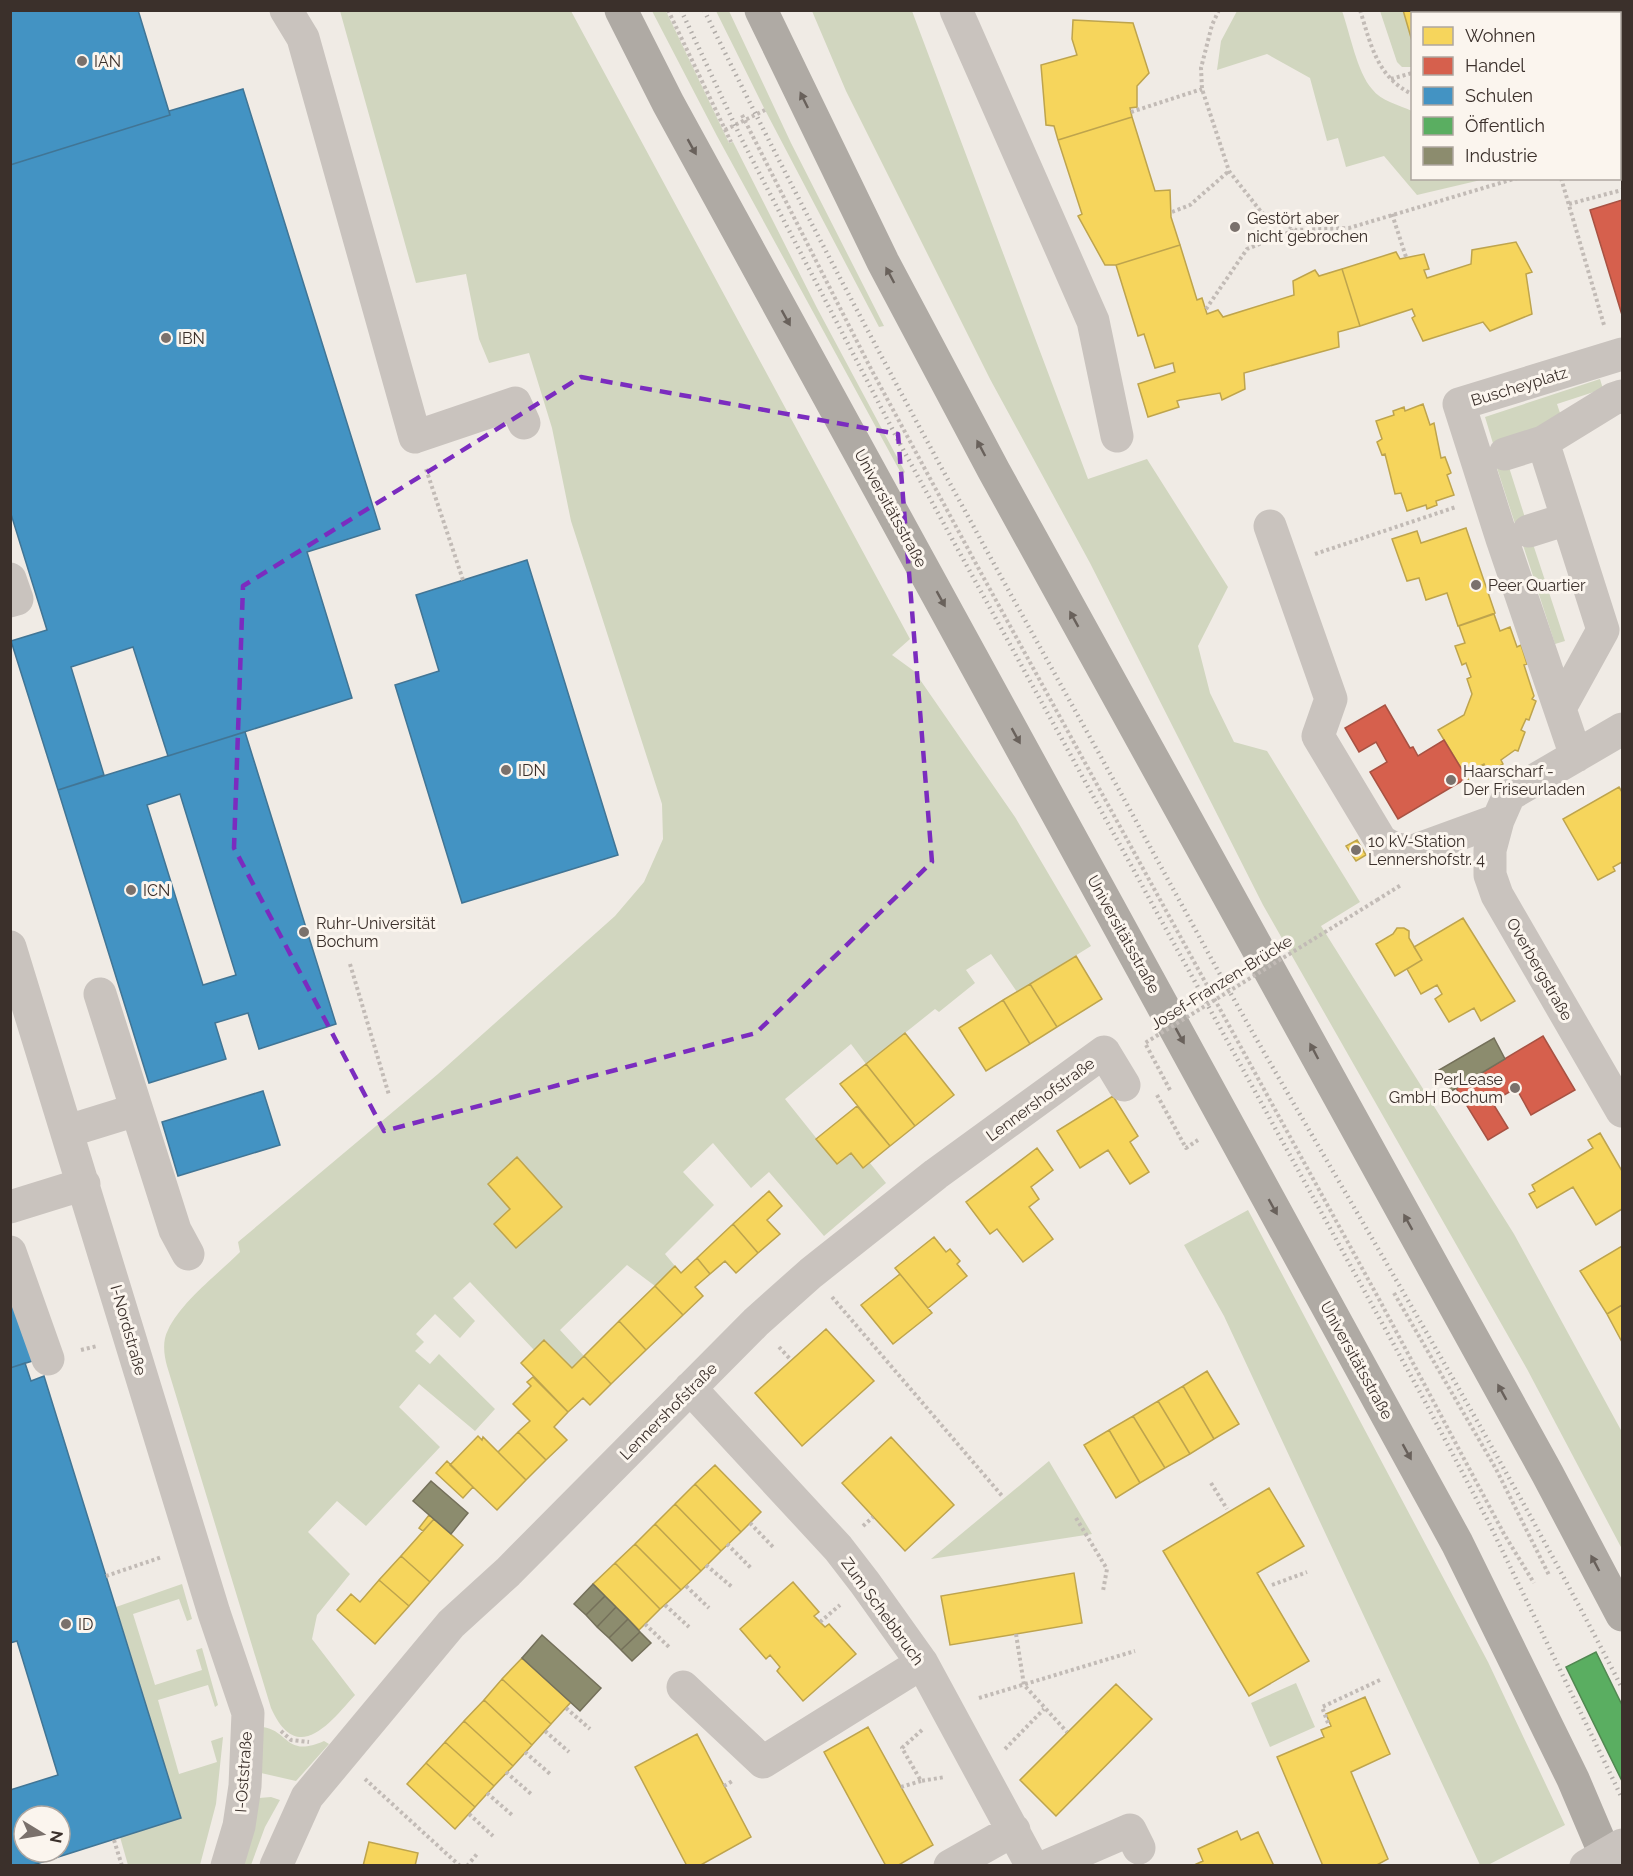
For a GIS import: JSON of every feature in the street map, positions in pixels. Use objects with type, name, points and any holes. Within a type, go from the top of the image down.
[{"type":"highway","points":[[602,10],[664,96]]},
{"type":"highway","name":"Universitätsstraße","points":[[621,10],[664,96],[1457,1543],[1573,1779],[1610,1866]]},
{"type":"highway","points":[[761,10],[883,262],[993,471],[1547,1473],[1623,1615]]},
{"type":"street","points":[[286,10],[303,38],[415,437],[515,403],[524,423]]},
{"type":"street","points":[[956,10],[1093,321],[1117,436]]},
{"type":"street","points":[[1494,457],[1543,442],[1618,398],[1614,350]]},
{"type":"street","name":"Buscheyplatz","points":[[1576,756],[1560,708],[1518,534],[1488,496],[1494,457],[1459,404],[1614,350]]},
{"type":"street","points":[[1543,442],[1568,519],[1613,624],[1560,708]]},
{"type":"street","points":[[1518,534],[1568,519]]},
{"type":"street","points":[[1270,526],[1331,699],[1318,736],[1381,842],[1395,849],[1413,851],[1497,820],[1509,795],[1623,729]]},
{"type":"street","points":[[10,579],[17,599],[10,601]]},
{"type":"street","name":"Overbergstraße","points":[[1497,820],[1490,858],[1490,875],[1497,895],[1623,1110]]},
{"type":"street","name":"I-Nordstraße","points":[[10,947],[131,1336],[193,1545],[248,1713]]},
{"type":"street","points":[[100,994],[175,1230],[188,1254]]},
{"type":"street","name":"Lennershofstraße","points":[[276,1866],[307,1797],[452,1624],[690,1388],[811,1273],[936,1174],[1104,1053],[1139,1087]]},
{"type":"street","points":[[68,1131],[136,1110]]},
{"type":"street","points":[[10,1208],[84,1184]]},
{"type":"street","points":[[10,1252],[48,1359]]},
{"type":"street","name":"Zum Schebbruch","points":[[690,1388],[838,1548],[922,1663],[1032,1866]]},
{"type":"street","points":[[683,1687],[763,1762],[922,1663]]},
{"type":"street","name":"I-Oststraße","points":[[227,1866],[239,1826],[245,1786],[248,1713]]},
{"type":"street","points":[[950,1866],[1014,1830]]},
{"type":"street","points":[[1047,1866],[1130,1830],[1139,1848]]},
{"type":"street","points":[[1586,1866],[1623,1845]]},
{"type":"path","points":[[668,10],[731,143]]},
{"type":"path","points":[[1219,10],[1212,24],[1201,68],[1202,89],[1229,171],[1262,213],[1296,230]]},
{"type":"path","points":[[1360,10],[1373,52],[1384,73],[1411,93]]},
{"type":"path","points":[[1390,79],[1411,73]]},
{"type":"path","points":[[1131,112],[1202,89]]},
{"type":"path","points":[[725,130],[765,110]]},
{"type":"path","points":[[742,115],[871,369],[981,573],[1375,1290],[1504,1534],[1534,1583]]},
{"type":"path","points":[[1172,212],[1190,205],[1229,171]]},
{"type":"path","points":[[1206,309],[1247,249],[1296,230],[1350,228],[1510,180]]},
{"type":"path","points":[[1562,180],[1614,350]]},
{"type":"path","points":[[1569,204],[1623,190]]},
{"type":"path","points":[[1392,214],[1406,257]]},
{"type":"path","points":[[415,437],[463,580]]},
{"type":"path","points":[[1283,565],[1488,496]]},
{"type":"path","name":"Josef-Franzen-Brücke","points":[[1176,1100],[1145,1043],[1377,900]]},
{"type":"path","points":[[350,964],[389,1095]]},
{"type":"path","points":[[1139,1087],[1186,1148],[1199,1141],[1193,1131]]},
{"type":"path","points":[[811,1273],[1003,1497]]},
{"type":"path","points":[[1394,1293],[1496,1469],[1549,1575]]},
{"type":"path","points":[[48,1359],[131,1336]]},
{"type":"path","points":[[1211,1483],[1227,1509]]},
{"type":"path","points":[[1076,1518],[1107,1569],[1102,1591]]},
{"type":"path","points":[[750,1523],[773,1546]]},
{"type":"path","points":[[727,1544],[751,1568]]},
{"type":"path","points":[[106,1576],[193,1545]]},
{"type":"path","points":[[706,1564],[732,1587]]},
{"type":"path","points":[[1272,1585],[1307,1572]]},
{"type":"path","points":[[686,1586],[709,1608]]},
{"type":"path","points":[[665,1605],[689,1627]]},
{"type":"path","points":[[645,1624],[669,1647]]},
{"type":"path","points":[[1016,1634],[1024,1684],[1067,1732]]},
{"type":"path","points":[[948,1708],[1135,1651]]},
{"type":"path","points":[[1328,1723],[1322,1707],[1380,1680]]},
{"type":"path","points":[[566,1708],[590,1729]]},
{"type":"path","points":[[982,1772],[1044,1709]]},
{"type":"path","points":[[248,1713],[272,1724],[291,1740],[310,1743],[328,1735],[460,1866]]},
{"type":"path","points":[[545,1731],[569,1752]]},
{"type":"path","points":[[525,1752],[550,1774]]},
{"type":"path","points":[[507,1773],[531,1794]]},
{"type":"path","points":[[901,1787],[921,1781]]},
{"type":"path","points":[[487,1793],[512,1815]]},
{"type":"path","points":[[469,1814],[493,1836]]},
{"type":"path","points":[[114,1840],[122,1866]]},
{"type":"path","points":[[468,1864],[477,1854]]},
{"type":"highlighted area","points":[[581,377],[898,434],[932,862],[756,1033],[384,1131],[234,848],[243,586]]},
{"type":"green space","points":[[340,11],[571,11],[910,639],[892,655],[914,671],[1015,817],[1091,946],[1017,992],[991,954],[966,970],[975,983],[939,1012],[935,1009],[866,1064],[851,1044],[785,1099],[837,1164],[851,1153],[870,1163],[886,1183],[824,1236],[769,1172],[751,1188],[713,1143],[683,1172],[714,1205],[665,1254],[675,1266],[655,1286],[627,1265],[560,1330],[584,1356],[572,1368],[545,1340],[534,1350],[470,1282],[453,1298],[475,1321],[460,1338],[435,1314],[416,1334],[424,1342],[415,1351],[430,1364],[439,1354],[495,1409],[475,1431],[419,1384],[399,1407],[440,1447],[366,1526],[337,1501],[308,1532],[350,1574],[317,1615],[312,1639],[355,1695],[324,1727],[313,1734],[302,1737],[291,1735],[281,1725],[271,1708],[167,1366],[164,1348],[166,1334],[191,1299],[240,1252],[238,1242],[438,1074],[615,916],[644,882],[663,839],[662,804],[571,521],[552,428],[529,353],[489,363],[479,339],[466,274],[416,283]]},
{"type":"green space","points":[[652,11],[666,11],[729,143],[733,142],[817,308],[905,472],[902,475],[717,136]]},
{"type":"green space","points":[[716,11],[729,11],[791,143],[884,326],[879,327],[765,110]]},
{"type":"green space","points":[[812,11],[912,11],[1088,479],[1147,459],[1228,587],[1198,646],[1210,693],[1234,742],[1267,751],[1360,902],[1321,926],[1514,1234],[1622,1432],[1622,1549],[1527,1369],[1263,905],[1090,563],[990,379],[846,91]]},
{"type":"green space","points":[[1237,11],[1342,11],[1358,63],[1367,82],[1380,97],[1411,111],[1411,180],[1481,180],[1417,195],[1384,156],[1346,167],[1338,138],[1327,141],[1310,78],[1267,54],[1217,70],[1221,41]]},
{"type":"green space","points":[[1380,11],[1403,11],[1411,38],[1411,67],[1402,67],[1397,62]]},
{"type":"green space","points":[[1600,379],[1603,389],[1557,404],[1565,428],[1495,450],[1485,417]]},
{"type":"green space","points":[[1507,461],[1528,527],[1517,530],[1496,465]]},
{"type":"green space","points":[[1531,538],[1565,641],[1555,644],[1522,542]]},
{"type":"green space","points":[[1248,1210],[1488,1662],[1565,1825],[1488,1865],[1480,1865],[1224,1316],[1184,1245]]},
{"type":"green space","points":[[1049,1461],[1092,1534],[931,1559]]},
{"type":"green space","points":[[182,1584],[192,1619],[187,1621],[179,1599],[133,1614],[155,1685],[202,1670],[196,1650],[202,1648],[218,1705],[215,1707],[208,1685],[158,1700],[179,1774],[217,1762],[211,1741],[223,1737],[216,1804],[200,1865],[128,1865],[120,1837],[181,1818],[116,1607]]},
{"type":"green space","points":[[1296,1683],[1315,1727],[1270,1747],[1251,1703]]},
{"type":"green space","points":[[263,1727],[272,1729],[289,1742],[302,1747],[324,1741],[329,1744],[296,1781],[261,1773]]},
{"type":"green space","points":[[271,1797],[280,1800],[265,1827],[251,1865],[243,1866],[259,1798]]},
{"type":"building: Wohnen","points":[[1403,10],[1529,10],[1530,12],[1411,12],[1411,38]]},
{"type":"building: Wohnen","points":[[1073,20],[1133,23],[1149,73],[1137,86],[1137,107],[1130,108],[1132,117],[1058,140],[1054,126],[1046,125],[1041,65],[1077,55],[1072,39]]},
{"type":"building: Wohnen","points":[[1621,59],[1622,64],[1621,148]]},
{"type":"building: Wohnen","points":[[1132,117],[1155,191],[1170,190],[1171,217],[1180,245],[1116,265],[1105,265],[1078,216],[1082,214],[1058,140]]},
{"type":"building: Wohnen","points":[[1516,242],[1532,272],[1526,274],[1532,314],[1490,331],[1483,322],[1423,341],[1412,318],[1415,316],[1412,309],[1360,326],[1342,269],[1396,252],[1400,259],[1424,254],[1429,269],[1424,270],[1427,278],[1471,264],[1472,250]]},
{"type":"building: Wohnen","points":[[1180,245],[1197,300],[1202,298],[1207,314],[1218,310],[1223,317],[1294,295],[1293,281],[1315,270],[1319,276],[1342,269],[1360,326],[1338,332],[1339,347],[1244,373],[1245,389],[1222,400],[1220,393],[1180,400],[1177,401],[1179,407],[1148,417],[1138,384],[1175,372],[1173,363],[1155,368],[1144,334],[1138,336],[1116,265]]},
{"type":"building: Wohnen","points":[[1423,404],[1430,425],[1434,423],[1441,458],[1445,457],[1451,473],[1447,475],[1454,495],[1436,501],[1437,505],[1427,509],[1426,505],[1407,511],[1401,493],[1395,494],[1385,454],[1382,455],[1377,442],[1382,439],[1376,421],[1394,415],[1393,411],[1404,407],[1405,411]]},
{"type":"building: Wohnen","points":[[1466,528],[1495,613],[1458,626],[1447,593],[1426,600],[1419,578],[1407,581],[1392,539],[1417,531],[1421,543]]},
{"type":"building: Wohnen","points":[[1494,614],[1500,631],[1510,627],[1517,647],[1521,645],[1527,664],[1524,665],[1534,696],[1532,699],[1536,701],[1529,720],[1526,719],[1521,730],[1525,732],[1518,751],[1515,750],[1501,760],[1503,764],[1488,773],[1484,764],[1474,769],[1466,774],[1469,781],[1438,730],[1464,715],[1472,694],[1467,679],[1471,677],[1466,663],[1462,665],[1455,646],[1465,643],[1459,626]]},
{"type":"building: Wohnen","points":[[1619,787],[1622,792],[1622,862],[1613,867],[1615,871],[1598,880],[1563,819]]},
{"type":"building: Wohnen","name":"10 kV-Station Lennershofstr. 4","points":[[1357,840],[1366,855],[1356,861],[1346,846]]},
{"type":"building: Wohnen","points":[[1463,918],[1515,1001],[1481,1021],[1474,1008],[1449,1022],[1435,999],[1442,994],[1437,985],[1421,994],[1407,969],[1422,960],[1414,947]]},
{"type":"building: Wohnen","points":[[1397,928],[1409,931],[1409,938],[1422,960],[1395,976],[1376,944],[1393,934]]},
{"type":"building: Wohnen","points":[[1076,956],[1102,999],[1057,1027],[1030,984]]},
{"type":"building: Wohnen","points":[[1030,984],[1057,1027],[1030,1044],[1003,1000]]},
{"type":"building: Wohnen","points":[[1003,1000],[1030,1044],[986,1071],[959,1028]]},
{"type":"building: Wohnen","points":[[905,1033],[954,1095],[915,1126],[866,1064]]},
{"type":"building: Wohnen","points":[[866,1064],[915,1126],[890,1146],[840,1084]]},
{"type":"building: Wohnen","points":[[1113,1096],[1138,1136],[1130,1142],[1149,1172],[1130,1184],[1108,1150],[1080,1168],[1057,1131]]},
{"type":"building: Wohnen","points":[[857,1106],[890,1146],[863,1168],[851,1153],[837,1164],[816,1139]]},
{"type":"building: Wohnen","points":[[1600,1133],[1622,1171],[1622,1209],[1596,1225],[1573,1187],[1537,1208],[1529,1194],[1535,1191],[1532,1185],[1593,1148],[1588,1140]]},
{"type":"building: Wohnen","points":[[1037,1148],[1053,1170],[1031,1187],[1039,1199],[1029,1207],[1053,1239],[1023,1262],[997,1229],[990,1234],[966,1202]]},
{"type":"building: Wohnen","points":[[517,1157],[562,1207],[516,1248],[494,1224],[510,1209],[488,1184]]},
{"type":"building: Wohnen","points":[[769,1191],[782,1206],[767,1220],[780,1234],[758,1253],[733,1224]]},
{"type":"building: Wohnen","points":[[733,1224],[758,1253],[736,1273],[725,1261],[710,1274],[697,1258]]},
{"type":"building: Wohnen","points":[[934,1237],[946,1252],[950,1249],[960,1261],[957,1264],[967,1276],[928,1308],[895,1268]]},
{"type":"building: Wohnen","points":[[1622,1246],[1622,1305],[1607,1314],[1580,1271]]},
{"type":"building: Wohnen","points":[[697,1258],[710,1274],[695,1287],[703,1296],[683,1315],[655,1286],[675,1266],[681,1273]]},
{"type":"building: Wohnen","points":[[900,1274],[932,1313],[893,1344],[861,1305]]},
{"type":"building: Wohnen","points":[[655,1286],[683,1315],[646,1350],[619,1321]]},
{"type":"building: Wohnen","points":[[1622,1305],[1622,1342],[1607,1314]]},
{"type":"building: Wohnen","points":[[619,1321],[646,1350],[611,1384],[584,1356]]},
{"type":"building: Wohnen","points":[[826,1329],[874,1381],[802,1446],[755,1393]]},
{"type":"building: Wohnen","points":[[544,1340],[572,1368],[584,1356],[611,1384],[590,1405],[583,1398],[568,1412],[521,1363]]},
{"type":"building: Wohnen","points":[[1207,1371],[1239,1424],[1214,1439],[1183,1386]]},
{"type":"building: Wohnen","points":[[533,1377],[568,1412],[554,1427],[567,1440],[546,1460],[518,1432],[530,1421],[513,1404],[531,1386],[527,1382]]},
{"type":"building: Wohnen","points":[[1183,1386],[1214,1439],[1190,1454],[1158,1401]]},
{"type":"building: Wohnen","points":[[1158,1401],[1190,1454],[1165,1468],[1133,1416]]},
{"type":"building: Wohnen","points":[[1133,1416],[1165,1468],[1140,1483],[1109,1430]]},
{"type":"building: Wohnen","points":[[1109,1430],[1140,1483],[1116,1498],[1084,1445]]},
{"type":"building: Wohnen","points":[[518,1432],[546,1460],[526,1480],[498,1452]]},
{"type":"building: Wohnen","points":[[478,1436],[482,1440],[483,1437],[526,1480],[497,1510],[450,1465]]},
{"type":"building: Wohnen","points":[[891,1437],[954,1505],[905,1551],[842,1483]]},
{"type":"building: Wohnen","points":[[447,1461],[473,1487],[463,1498],[436,1473]]},
{"type":"building: Wohnen","points":[[715,1465],[761,1512],[741,1532],[695,1484]]},
{"type":"building: Wohnen","points":[[695,1484],[741,1532],[721,1551],[675,1504]]},
{"type":"building: Wohnen","points":[[1269,1488],[1304,1546],[1257,1573],[1309,1661],[1249,1696],[1163,1551]]},
{"type":"building: Wohnen","points":[[675,1504],[721,1551],[701,1571],[655,1524]]},
{"type":"building: Wohnen","points":[[429,1515],[434,1519],[423,1531],[419,1528]]},
{"type":"building: Wohnen","points":[[434,1519],[463,1545],[430,1582],[401,1556]]},
{"type":"building: Wohnen","points":[[655,1524],[701,1571],[681,1590],[635,1544]]},
{"type":"building: Wohnen","points":[[635,1544],[681,1590],[660,1609],[615,1563]]},
{"type":"building: Wohnen","points":[[401,1556],[430,1582],[409,1606],[379,1580]]},
{"type":"building: Wohnen","points":[[615,1563],[660,1609],[639,1630],[593,1584]]},
{"type":"building: Wohnen","points":[[1074,1573],[1082,1623],[950,1645],[941,1596]]},
{"type":"building: Wohnen","points":[[379,1580],[409,1606],[375,1644],[337,1610],[351,1594],[360,1602]]},
{"type":"building: Wohnen","points":[[793,1582],[819,1612],[814,1616],[825,1627],[829,1624],[856,1654],[803,1701],[777,1671],[780,1667],[770,1655],[766,1659],[740,1629]]},
{"type":"building: Wohnen","points":[[522,1658],[571,1702],[551,1724],[502,1679]]},
{"type":"building: Wohnen","points":[[502,1679],[551,1724],[532,1745],[484,1700]]},
{"type":"building: Wohnen","points":[[1116,1684],[1152,1719],[1056,1816],[1020,1780]]},
{"type":"building: Wohnen","points":[[1365,1697],[1390,1754],[1351,1772],[1388,1859],[1375,1866],[1323,1866],[1277,1757],[1324,1737],[1321,1730],[1331,1726],[1326,1714]]},
{"type":"building: Wohnen","points":[[484,1700],[532,1745],[513,1766],[464,1721]]},
{"type":"building: Wohnen","points":[[464,1721],[513,1766],[494,1786],[445,1742]]},
{"type":"building: Wohnen","points":[[868,1727],[933,1845],[897,1866],[886,1866],[824,1752]]},
{"type":"building: Wohnen","points":[[697,1734],[751,1837],[699,1866],[687,1866],[635,1767]]},
{"type":"building: Wohnen","points":[[445,1742],[494,1786],[475,1807],[426,1763]]},
{"type":"building: Wohnen","points":[[426,1763],[475,1807],[455,1829],[407,1784]]},
{"type":"building: Wohnen","points":[[1237,1831],[1241,1840],[1258,1832],[1274,1866],[1192,1866],[1203,1861],[1198,1849]]},
{"type":"building: Wohnen","points":[[369,1842],[418,1853],[415,1866],[363,1866]]},
{"type":"building: Handel","points":[[1622,200],[1622,315],[1590,210]]},
{"type":"building: Handel","points":[[1385,705],[1410,748],[1413,747],[1418,756],[1444,740],[1467,778],[1398,819],[1370,772],[1387,762],[1376,742],[1359,752],[1345,728]]},
{"type":"building: Handel","name":"PerLease GmbH Bochum","points":[[1543,1036],[1575,1090],[1531,1115],[1516,1088],[1492,1102],[1508,1128],[1488,1140],[1456,1088]]},
{"type":"building: Schulen","name":"IAN","points":[[10,10],[138,10],[170,115],[10,165]]},
{"type":"building: Schulen","name":"IBN","points":[[243,89],[380,529],[307,552],[352,698],[168,756],[133,647],[71,667],[104,775],[58,790],[11,641],[47,630],[10,511],[10,165],[170,115],[169,111]]},
{"type":"building: Schulen","name":"IDN","points":[[527,560],[618,855],[462,903],[395,685],[439,671],[416,595]]},
{"type":"building: Schulen","name":"ICN","points":[[245,732],[336,1024],[259,1049],[248,1013],[215,1023],[226,1059],[149,1083],[58,790]],"holes":[[[180,794],[236,975],[203,985],[147,805]]]},
{"type":"building: Schulen","points":[[263,1091],[280,1145],[178,1176],[162,1122]]},
{"type":"building: Schulen","points":[[10,1266],[39,1359],[10,1368]]},
{"type":"building: Schulen","name":"ID","points":[[25,1363],[31,1381],[44,1376],[181,1818],[72,1853],[72,1804],[12,1804],[12,1864],[36,1864],[10,1866],[10,1790],[58,1775],[17,1641],[10,1643],[10,1368]]},
{"type":"building: Öffentlich","points":[[1596,1652],[1622,1705],[1622,1781],[1566,1667]]},
{"type":"building: Industrie","points":[[1494,1038],[1505,1059],[1450,1092],[1439,1070]]},
{"type":"building: Industrie","points":[[431,1481],[468,1513],[451,1534],[413,1501]]},
{"type":"building: Industrie","points":[[593,1584],[605,1596],[586,1615],[574,1604]]},
{"type":"building: Industrie","points":[[605,1596],[616,1607],[597,1627],[586,1615]]},
{"type":"building: Industrie","points":[[616,1607],[628,1619],[609,1638],[597,1627]]},
{"type":"building: Industrie","points":[[628,1619],[640,1632],[621,1650],[609,1638]]},
{"type":"building: Industrie","points":[[640,1632],[651,1643],[632,1661],[621,1650]]},
{"type":"building: Industrie","points":[[542,1635],[601,1688],[580,1711],[522,1658]]},
{"type":"railway","points":[[681,10],[741,138],[899,442],[1422,1396],[1489,1523],[1622,1798]]},
{"type":"railway","points":[[704,10],[799,199],[948,480],[1254,1035],[1534,1523],[1622,1688]]},
{"type":"place","name":"IAN","points":[[82,61]]},
{"type":"place","name":"Gestört aber nicht gebrochen","points":[[1235,227]]},
{"type":"place","name":"IBN","points":[[166,338]]},
{"type":"place","name":"Peer Quartier","points":[[1476,585]]},
{"type":"place","name":"IDN","points":[[506,770]]},
{"type":"place","name":"Haarscharf - Der Friseurladen","points":[[1451,780]]},
{"type":"place","name":"10 kV-Station Lennershofstr. 4","points":[[1356,850]]},
{"type":"place","name":"ICN","points":[[131,890]]},
{"type":"place","name":"Ruhr-Universität Bochum","points":[[304,932]]},
{"type":"place","name":"PerLease GmbH Bochum","points":[[1515,1088]]},
{"type":"place","name":"ID","points":[[66,1624]]}]
